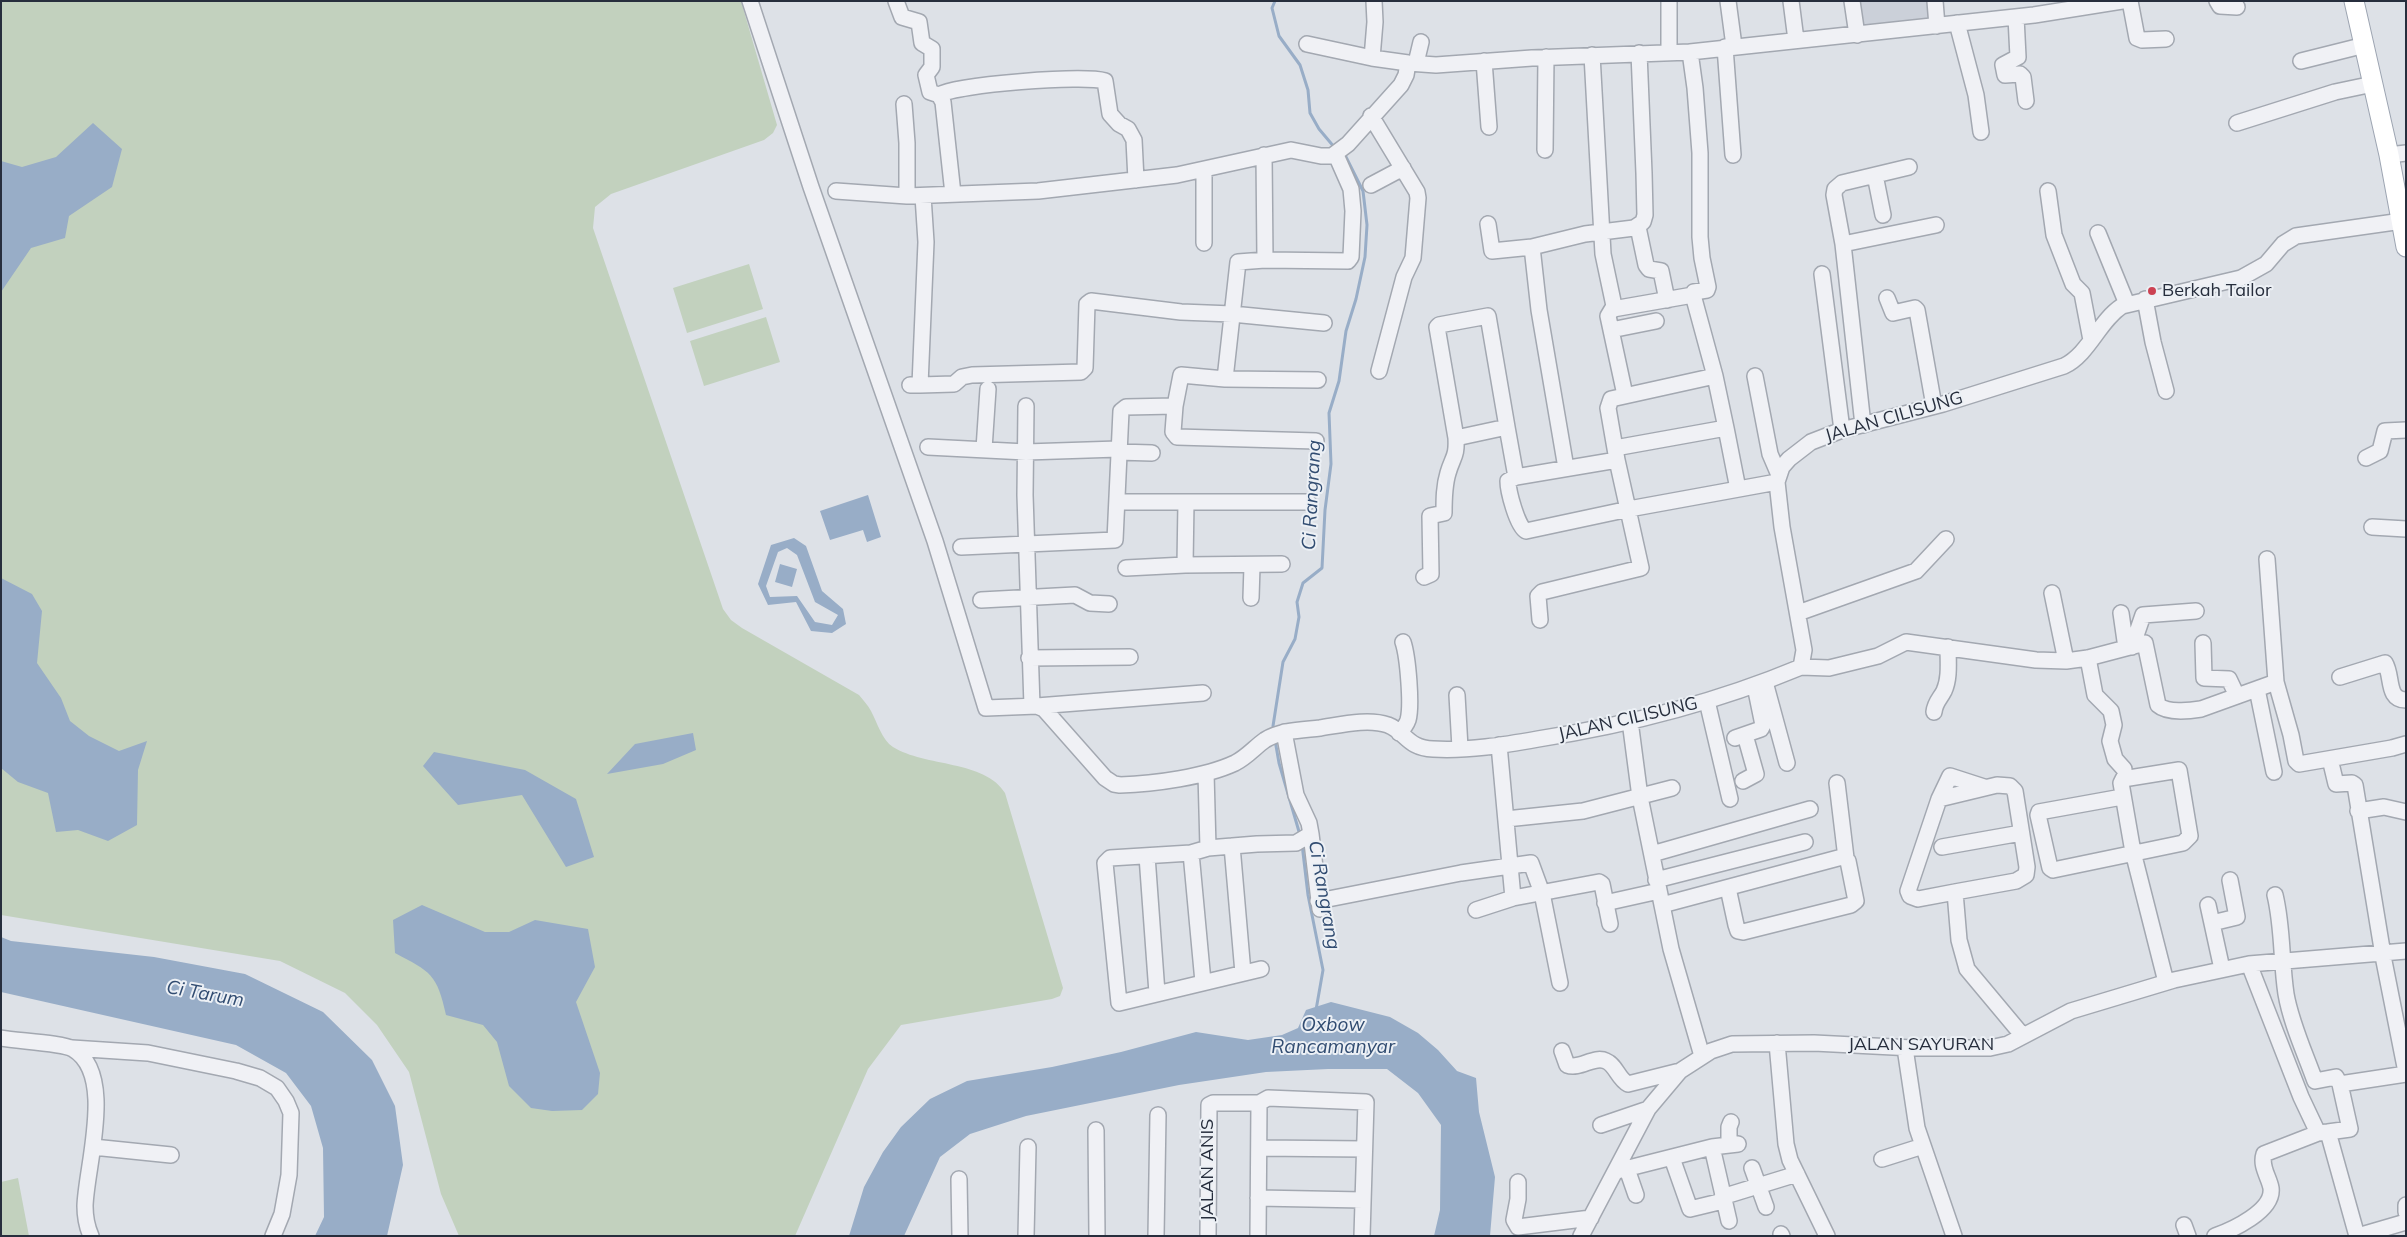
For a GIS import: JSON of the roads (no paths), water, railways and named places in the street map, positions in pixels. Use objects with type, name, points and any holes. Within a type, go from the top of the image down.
[{"type":"main road","points":[[2354,1],[2373,84],[2397,154],[2406,248]]},
{"type":"street","points":[[750,1],[802,160],[935,541],[986,708],[1203,693]]},
{"type":"street","points":[[896,1],[902,17],[918,20],[922,43],[932,49],[931,68],[926,74],[930,91],[939,95],[943,102],[954,194]]},
{"type":"street","points":[[1372,58],[1376,22],[1374,1]]},
{"type":"street","points":[[1669,1],[1669,52]]},
{"type":"street","points":[[1728,1],[1733,154]]},
{"type":"street","points":[[1790,1],[1796,40]]},
{"type":"street","points":[[1852,1],[1858,36]]},
{"type":"street","points":[[1935,1],[1937,26]]},
{"type":"street","points":[[1307,44],[1372,58],[1436,65],[1546,57],[1690,52],[1796,40],[1858,36],[2016,17],[2078,5],[2122,1]]},
{"type":"street","points":[[2130,1],[2137,38],[2142,40],[2166,39]]},
{"type":"street","points":[[2217,1],[2220,6],[2237,7]]},
{"type":"street","points":[[2016,17],[2018,57],[2003,65],[2005,75],[2020,74],[2022,76],[2026,101]]},
{"type":"street","points":[[1957,24],[1978,101],[1982,132]]},
{"type":"street","points":[[836,191],[924,196],[1038,191],[1204,170],[1291,150],[1320,156],[1342,151],[1371,116],[1401,86],[1421,42]]},
{"type":"street","points":[[2301,61],[2365,45]]},
{"type":"street","points":[[1625,395],[1608,315],[1613,309],[1693,295],[1694,292],[1707,290],[1708,287],[1701,251],[1700,153],[1690,52]]},
{"type":"street","points":[[1488,224],[1492,251],[1532,247],[1602,231],[1638,226],[1643,222],[1645,215],[1639,53]]},
{"type":"street","points":[[1592,55],[1602,231],[1613,309]]},
{"type":"street","points":[[1545,150],[1546,57]]},
{"type":"street","points":[[1484,61],[1489,127]]},
{"type":"street","points":[[939,95],[950,90],[985,84],[1084,80],[1106,81],[1110,114],[1119,124],[1128,129],[1134,140],[1136,180]]},
{"type":"street","points":[[2237,123],[2335,92],[2373,84]]},
{"type":"street","points":[[904,104],[908,143],[907,196]]},
{"type":"street","points":[[1371,116],[1417,192],[1415,246],[1404,277],[1379,371]]},
{"type":"street","points":[[1225,379],[1237,263],[1242,260],[1348,261],[1351,258],[1353,210],[1351,189],[1342,151]]},
{"type":"street","points":[[1264,155],[1265,260]]},
{"type":"street","points":[[1863,425],[1843,244],[1834,195],[1835,189],[1850,180],[1909,167]]},
{"type":"street","points":[[1371,185],[1403,168]]},
{"type":"street","points":[[1204,170],[1204,243]]},
{"type":"street","points":[[1875,175],[1883,215]]},
{"type":"street","points":[[2048,191],[2054,235],[2073,284],[2082,293],[2091,340]]},
{"type":"street","points":[[924,196],[926,242],[914,385],[954,384],[962,377],[972,375],[1082,372],[1084,368],[1087,304],[1089,302],[1324,324]]},
{"type":"street","name":"JALAN CILISUNG","points":[[1778,478],[1789,459],[1802,448],[1842,430],[1934,406],[2064,366],[2091,340],[2113,312],[2127,304],[2188,292],[2241,278],[2266,264],[2288,240],[2304,234],[2402,221]]},
{"type":"street","points":[[1843,244],[1936,225]]},
{"type":"street","points":[[1638,226],[1646,265],[1649,269],[1661,270],[1667,300]]},
{"type":"street","points":[[2098,233],[2127,304]]},
{"type":"street","points":[[1532,247],[1539,310],[1566,468]]},
{"type":"street","points":[[1822,274],[1842,430]]},
{"type":"street","points":[[1693,295],[1715,376],[1738,488]]},
{"type":"street","points":[[1888,298],[1893,313],[1915,308],[1917,310],[1934,406]]},
{"type":"street","points":[[2145,299],[2153,342],[2166,392]]},
{"type":"street","points":[[1424,577],[1431,574],[1430,516],[1444,513],[1444,494],[1448,472],[1457,454],[1456,438],[1437,327],[1440,324],[1495,315],[1507,428],[1516,477]]},
{"type":"street","points":[[1611,330],[1656,321]]},
{"type":"street","points":[[1316,441],[1177,437],[1173,432],[1175,406],[1181,375],[1225,379],[1318,380]]},
{"type":"street","points":[[1540,620],[1538,596],[1542,592],[1642,568],[1616,454],[1608,404],[1611,399],[1715,376]]},
{"type":"street","points":[[1755,376],[1770,454],[1778,478],[1782,527],[1804,650],[1801,667],[1829,668],[1878,656],[1906,642],[2036,660],[2066,661],[2088,658],[2146,643],[2158,704],[2162,708],[2189,711],[2202,709],[2276,682]]},
{"type":"street","points":[[984,449],[988,389]]},
{"type":"street","points":[[1026,406],[1027,598],[1035,706]]},
{"type":"street","points":[[961,547],[1114,540],[1117,538],[1120,411],[1123,408],[1175,406]]},
{"type":"street","points":[[1456,438],[1507,428]]},
{"type":"street","points":[[1726,428],[1566,468],[1516,477],[1508,481],[1509,494],[1520,526],[1524,530],[1738,488],[1778,478]]},
{"type":"street","points":[[2366,458],[2380,451],[2385,431],[2406,430]]},
{"type":"street","points":[[928,447],[1026,452],[1118,451],[1152,453]]},
{"type":"street","points":[[1118,502],[1308,502]]},
{"type":"street","points":[[1185,565],[1186,502]]},
{"type":"street","points":[[2372,527],[2406,529]]},
{"type":"street","points":[[1798,613],[1914,571],[1946,539]]},
{"type":"street","points":[[2267,559],[2276,682],[2297,763],[2300,765],[2406,744]]},
{"type":"street","points":[[1126,568],[1282,564]]},
{"type":"street","points":[[1251,598],[1252,566]]},
{"type":"street","points":[[2052,593],[2066,661]]},
{"type":"street","points":[[981,600],[1074,595],[1090,603],[1109,604]]},
{"type":"street","points":[[2129,647],[2143,615],[2196,611]]},
{"type":"street","points":[[2121,613],[2129,647]]},
{"type":"street","points":[[1399,733],[1408,722],[1409,708],[1406,653],[1403,642]]},
{"type":"street","points":[[2203,643],[2204,678],[2229,679],[2236,696]]},
{"type":"street","points":[[1934,712],[1935,704],[1946,684],[1948,647]]},
{"type":"street","points":[[1030,658],[1130,657]]},
{"type":"street","points":[[2088,658],[2095,695],[2111,711],[2114,725],[2110,741],[2115,759],[2124,769]]},
{"type":"street","points":[[2340,677],[2385,663],[2393,696],[2398,700],[2406,700]]},
{"type":"street","name":"JALAN CILISUNG","points":[[1275,735],[1364,723],[1387,725],[1408,742],[1421,748],[1499,745],[1580,732],[1707,702],[1760,684],[1801,667]]},
{"type":"street","points":[[1743,780],[1756,774],[1740,736],[1761,728],[1763,725],[1760,684]]},
{"type":"street","points":[[1760,684],[1787,763]]},
{"type":"street","points":[[2257,689],[2274,772]]},
{"type":"street","points":[[1458,695],[1460,748]]},
{"type":"street","points":[[1707,702],[1730,799]]},
{"type":"street","points":[[1035,706],[1052,715],[1088,760],[1105,778],[1114,784],[1127,785],[1206,773],[1237,762],[1275,735],[1296,795],[1309,823],[1304,839],[1319,905],[1452,875],[1531,863],[1542,893],[1560,983]]},
{"type":"street","points":[[1630,721],[1640,797],[1671,949],[1702,1056]]},
{"type":"street","points":[[1499,745],[1513,898]]},
{"type":"street","points":[[2330,759],[2336,784],[2352,783],[2355,785],[2382,952],[2406,1073],[2340,1084]]},
{"type":"street","points":[[2122,797],[2039,812],[2038,815],[2051,869],[2134,852],[2183,843],[2190,836],[2180,772],[2177,770],[2123,779],[2120,783],[2134,852],[2166,982]]},
{"type":"street","points":[[1206,773],[1208,848]]},
{"type":"street","points":[[1728,888],[1738,931],[1744,932],[1851,905],[1856,901],[1846,858],[1837,783]]},
{"type":"street","points":[[2010,786],[2015,791],[2027,867],[2026,875],[2016,881],[1955,892],[1918,899],[1910,896],[1908,891],[1939,799],[1984,787],[2010,786]]},
{"type":"street","points":[[1506,819],[1583,811],[1672,788]]},
{"type":"street","points":[[2358,811],[2384,808],[2406,812]]},
{"type":"street","points":[[1652,854],[1810,809]]},
{"type":"street","points":[[1942,847],[2021,833]]},
{"type":"street","points":[[1261,969],[1118,1002],[1105,863],[1110,858],[1191,853],[1208,848],[1304,839]]},
{"type":"street","points":[[1659,892],[1805,842]]},
{"type":"street","points":[[1232,846],[1243,973]]},
{"type":"street","points":[[1191,853],[1203,982]]},
{"type":"street","points":[[1148,856],[1157,993]]},
{"type":"street","points":[[1605,902],[1659,892],[1728,888],[1846,858]]},
{"type":"street","points":[[2212,923],[2237,917],[2230,880]]},
{"type":"street","points":[[1476,910],[1513,898],[1599,882],[1602,884],[1610,924]]},
{"type":"street","points":[[1955,892],[1959,940],[1967,969],[2023,1036]]},
{"type":"street","points":[[2215,1236],[2247,1221],[2259,1212],[2268,1199],[2271,1189],[2263,1165],[2264,1154],[2323,1132],[2350,1129],[2340,1084],[2336,1077],[2315,1081],[2289,1007],[2282,928],[2275,895]]},
{"type":"street","points":[[2208,905],[2222,969]]},
{"type":"street","name":"JALAN SAYURAN","points":[[1581,1236],[1622,1170],[1648,1109],[1680,1070],[1702,1056],[1732,1044],[1814,1043],[1905,1048],[1990,1048],[2008,1044],[2071,1011],[2166,982],[2249,964],[2406,951]]},
{"type":"street","points":[[2249,964],[2302,1097],[2323,1132],[2358,1236],[2406,1222]]},
{"type":"street","points":[[1,1038],[72,1048],[148,1053],[236,1071],[260,1078],[277,1088],[286,1101],[291,1113],[289,1175],[282,1214],[274,1236]]},
{"type":"street","points":[[1777,1043],[1786,1144],[1790,1160],[1827,1236]]},
{"type":"street","points":[[72,1048],[86,1061],[91,1071],[95,1093],[93,1147],[85,1207],[91,1236]]},
{"type":"street","points":[[1905,1048],[1917,1128],[1954,1236]]},
{"type":"street","points":[[1562,1051],[1567,1065],[1574,1068],[1602,1059],[1608,1061],[1622,1081],[1628,1084],[1680,1070]]},
{"type":"street","points":[[1258,1236],[1259,1103],[1268,1098],[1366,1102],[1362,1236]]},
{"type":"street","name":"JALAN ANIS","points":[[1208,1236],[1208,1105],[1213,1103],[1259,1103]]},
{"type":"street","points":[[1602,1124],[1648,1109]]},
{"type":"street","points":[[1156,1236],[1158,1115]]},
{"type":"street","points":[[1636,1196],[1622,1170],[1712,1147],[1733,1145],[1728,1127],[1731,1122]]},
{"type":"street","points":[[1096,1130],[1097,1236]]},
{"type":"street","points":[[1882,1159],[1923,1146]]},
{"type":"street","points":[[93,1147],[171,1155]]},
{"type":"street","points":[[1026,1236],[1028,1147]]},
{"type":"street","points":[[1712,1147],[1728,1221]]},
{"type":"street","points":[[1259,1148],[1364,1149]]},
{"type":"street","points":[[1672,1158],[1690,1209],[1797,1174]]},
{"type":"street","points":[[1752,1168],[1766,1207]]},
{"type":"street","points":[[959,1179],[960,1236]]},
{"type":"street","points":[[1518,1182],[1518,1199],[1514,1220],[1518,1227],[1591,1218]]},
{"type":"street","points":[[1258,1198],[1363,1200]]},
{"type":"street","points":[[2406,1205],[2406,1212]]},
{"type":"water","points":[[93,123],[122,149],[112,187],[69,216],[65,238],[31,248],[1,292],[1,161],[22,167],[56,157]]},
{"type":"water","points":[[868,495],[881,537],[867,542],[863,530],[830,540],[820,511]]},
{"type":"water","points":[[794,538],[806,546],[822,591],[843,609],[846,624],[832,633],[811,631],[796,602],[768,605],[758,584],[771,545]],"holes":[[[787,548],[797,555],[815,602],[838,615],[832,625],[815,622],[797,596],[770,597],[766,586],[778,552]]]},
{"type":"water","points":[[780,564],[797,569],[792,587],[775,582]]},
{"type":"water","points":[[1,578],[32,594],[42,611],[37,663],[61,698],[70,721],[89,736],[119,751],[147,741],[138,770],[137,825],[108,841],[78,830],[56,832],[48,793],[18,782],[1,768]]},
{"type":"water","points":[[693,733],[696,750],[663,764],[607,774],[635,744]]},
{"type":"water","points":[[434,752],[525,770],[576,799],[594,857],[566,867],[522,795],[458,805],[423,766]]},
{"type":"water","points":[[422,905],[485,932],[509,932],[535,920],[588,929],[595,967],[576,1002],[600,1073],[598,1094],[582,1110],[552,1111],[531,1108],[509,1086],[497,1042],[483,1025],[446,1015],[443,1001],[431,976],[425,970],[395,953],[393,920]]},
{"type":"water","name":"Ci Tarum","points":[[1,937],[11,941],[154,957],[245,974],[323,1012],[372,1060],[395,1106],[403,1165],[387,1236],[315,1236],[324,1217],[323,1148],[311,1106],[286,1073],[236,1045],[1,992]]},
{"type":"water","name":"Oxbow Rancamanyar","points":[[1331,1002],[1390,1017],[1418,1033],[1438,1050],[1457,1071],[1476,1078],[1479,1112],[1495,1177],[1490,1236],[1434,1236],[1440,1210],[1441,1125],[1418,1093],[1387,1069],[1328,1069],[1266,1072],[1179,1085],[1026,1116],[970,1134],[940,1157],[904,1236],[849,1236],[864,1187],[883,1152],[901,1127],[930,1099],[967,1081],[1052,1067],[1121,1052],[1196,1032],[1248,1040],[1282,1035],[1298,1028],[1306,1010]]},
{"type":"waterway","name":"Ci Rangrang","points":[[1275,1],[1272,8],[1279,36],[1300,65],[1308,90],[1310,113],[1319,129],[1335,148]]},
{"type":"waterway","name":"Ci Rangrang","points":[[1274,731],[1273,726],[1283,662],[1295,639],[1299,617],[1297,602],[1303,583],[1322,568],[1325,510],[1331,464],[1329,413],[1339,381],[1346,331],[1356,299],[1365,257],[1367,225],[1363,191],[1346,157],[1342,154]]},
{"type":"waterway","name":"Ci Rangrang","points":[[1275,740],[1279,763],[1300,835]]},
{"type":"waterway","name":"Ci Rangrang","points":[[1302,844],[1308,895],[1323,970],[1316,1010]]},
{"type":"place","name":"Berkah Tailor","points":[[2152,291]]}]
